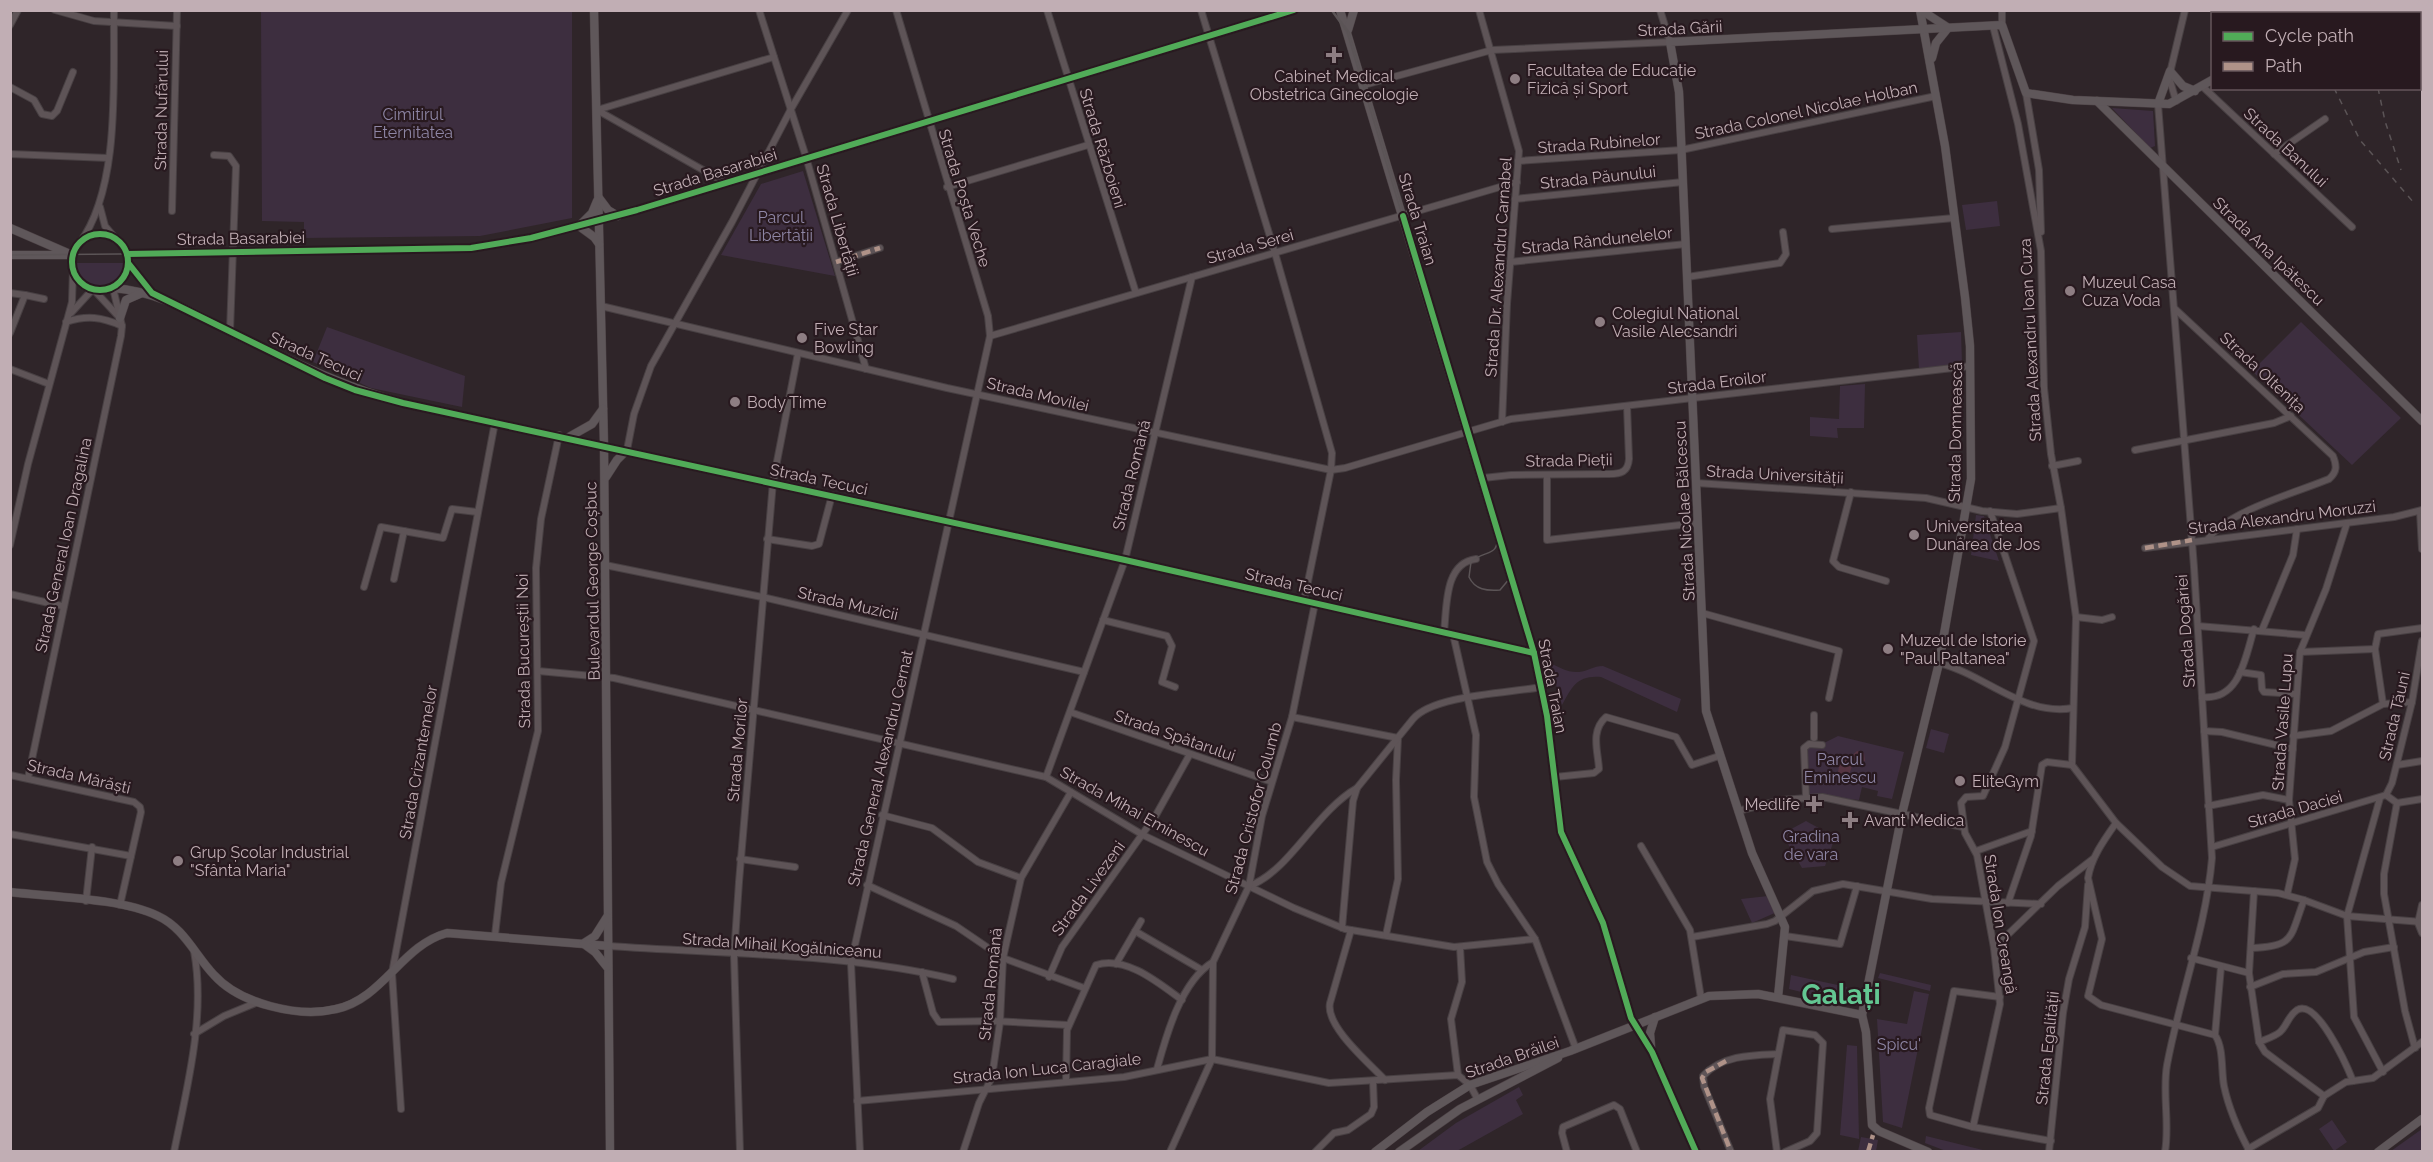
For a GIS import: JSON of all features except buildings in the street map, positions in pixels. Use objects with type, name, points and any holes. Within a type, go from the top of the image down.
[{"type":"main road","name":"Strada Basarabiei","points":[[127,254],[471,248],[531,238],[618,216],[1294,10]]},
{"type":"main road","name":"Strada Traian","points":[[1340,10],[1534,652],[1542,687],[1561,832],[1603,922],[1628,1011],[1652,1052],[1695,1152]]},
{"type":"main road","points":[[1347,32],[1354,10]]},
{"type":"main road","points":[[1921,10],[1948,28],[1936,43],[1931,66]]},
{"type":"main road","name":"Strada Domnească","points":[[1921,10],[1936,96],[1966,306],[1970,366],[1971,479],[1968,507],[1939,663],[1902,814],[1862,1015],[1866,1032],[1872,1125],[1879,1131],[1928,1152]]},
{"type":"main road","name":"Bulevardul George Coșbuc","points":[[595,11],[604,445],[610,1152]]},
{"type":"main road","points":[[2002,25],[2026,93],[2097,101],[2158,104],[2176,101],[2211,81]]},
{"type":"main road","name":"Strada Gării","points":[[1670,42],[2002,25]]},
{"type":"main road","name":"Strada Nicolae Bălcescu","points":[[1670,42],[1678,82],[1682,150],[1706,711],[1752,853],[1782,915],[1785,936],[1778,997]]},
{"type":"main road","points":[[2170,71],[2182,86],[2198,89]]},
{"type":"main road","points":[[2158,104],[2170,71]]},
{"type":"main road","name":"Strada Ana Ipătescu","points":[[2097,101],[2422,421]]},
{"type":"main road","points":[[599,196],[608,210],[618,216]]},
{"type":"main road","points":[[599,196],[592,213],[579,226],[594,237],[600,246]]},
{"type":"main road","points":[[10,228],[72,255]]},
{"type":"main road","points":[[102,234],[117,240],[127,254],[129,264],[124,278],[113,288],[93,289],[80,282],[73,270],[72,255],[79,244],[93,235],[102,234]]},
{"type":"main road","points":[[10,255],[72,255]]},
{"type":"main road","name":"Strada Tecuci","points":[[129,264],[152,293]]},
{"type":"main road","name":"Strada Tecuci","points":[[113,288],[152,293],[355,390],[403,403],[569,437],[1534,652]]},
{"type":"main road","points":[[121,322],[122,305],[126,300],[138,293],[152,293]]},
{"type":"main road","points":[[569,437],[592,423],[603,409]]},
{"type":"main road","points":[[604,482],[613,464],[627,450]]},
{"type":"main road","points":[[10,892],[139,909],[175,926],[221,982],[237,994],[258,1002],[307,1011],[334,1010],[361,1000],[426,941],[439,935],[455,932],[609,946]]},
{"type":"main road","points":[[582,944],[596,936],[608,914]]},
{"type":"main road","points":[[582,944],[599,956],[608,970]]},
{"type":"main road","name":"Strada Brăilei","points":[[1375,1152],[1427,1112],[1470,1085],[1573,1050],[1701,998],[1730,994],[1778,997],[1862,1015]]},
{"type":"main road","points":[[1652,1052],[1650,1033],[1655,1017]]},
{"type":"main road","name":"Strada Brăilei","points":[[1399,1152],[1477,1098],[1573,1050]]},
{"type":"main road","points":[[2378,1152],[2422,1119]]},
{"type":"street","points":[[11,23],[18,10]]},
{"type":"street","points":[[55,10],[81,19],[177,26]]},
{"type":"street","points":[[79,244],[94,221],[108,158],[114,10]]},
{"type":"street","name":"Strada Nufărului","points":[[172,211],[177,10]]},
{"type":"street","name":"Strada Libertății","points":[[759,10],[806,158],[866,369]]},
{"type":"street","points":[[627,450],[642,386],[674,323],[759,173],[791,109],[848,10]]},
{"type":"street","name":"Strada Poșta Veche","points":[[896,10],[947,187],[988,316],[990,336],[978,395]]},
{"type":"street","name":"Strada Războieni","points":[[1047,10],[1136,293]]},
{"type":"street","points":[[1201,10],[1275,253],[1332,453],[1331,470],[1304,601]]},
{"type":"street","name":"Strada Dr. Alexandru Carnabel","points":[[1479,10],[1518,140],[1502,422]]},
{"type":"street","name":"Strada Nicolae Bălcescu","points":[[1660,10],[1670,42]]},
{"type":"street","points":[[2002,10],[2002,25]]},
{"type":"street","points":[[2176,101],[2170,82],[2170,71],[2185,10]]},
{"type":"street","name":"Strada Alexandru Ioan Cuza","points":[[1993,26],[2018,124],[2041,251],[2044,388],[2052,466],[2061,508],[2076,617],[2072,765]]},
{"type":"street","name":"Strada Gării","points":[[1364,85],[1492,50],[1670,42]]},
{"type":"street","points":[[597,110],[774,57]]},
{"type":"street","points":[[10,87],[34,100],[42,114],[52,116],[57,111],[73,72]]},
{"type":"street","name":"Strada Banului","points":[[2198,89],[2274,154],[2352,227]]},
{"type":"street","points":[[2026,93],[2039,170],[2041,251]]},
{"type":"street","name":"Strada Colonel Nicolae Holban","points":[[1682,150],[1936,96]]},
{"type":"street","name":"Strada Dogăriei","points":[[2158,104],[2192,540],[2212,847],[2209,888],[2175,1023],[2167,1068],[2165,1152]]},
{"type":"street","points":[[597,110],[726,183]]},
{"type":"street","points":[[2274,154],[2325,119]]},
{"type":"street","points":[[947,187],[1088,145]]},
{"type":"street","name":"Strada Rubinelor","points":[[1518,162],[1682,150]]},
{"type":"street","points":[[214,155],[229,156],[235,161],[230,331]]},
{"type":"street","points":[[11,157],[108,158]]},
{"type":"street","name":"Strada Serei","points":[[990,336],[1517,182]]},
{"type":"street","name":"Strada Păunului","points":[[1515,199],[1683,182]]},
{"type":"street","points":[[99,205],[105,226],[117,240]]},
{"type":"street","points":[[1832,229],[1954,218]]},
{"type":"street","points":[[1687,276],[1780,263],[1786,254],[1784,232]]},
{"type":"street","name":"Strada Rândunelelor","points":[[1510,262],[1686,244]]},
{"type":"street","points":[[836,262],[880,249]]},
{"type":"street","points":[[10,545],[49,384],[74,295],[73,270]]},
{"type":"street","name":"Strada Română","points":[[1046,777],[1125,560],[1192,277]]},
{"type":"street","points":[[113,288],[121,322]]},
{"type":"street","points":[[67,319],[93,289],[121,322]]},
{"type":"street","points":[[10,293],[44,299]]},
{"type":"street","points":[[10,333],[25,295]]},
{"type":"street","name":"Strada Movilei","points":[[601,306],[978,395],[1331,470],[1468,433]]},
{"type":"street","name":"Strada Oltenița","points":[[2175,309],[2333,456],[2336,467],[2329,479],[2244,514],[2221,527],[2208,539]]},
{"type":"street","points":[[67,319],[88,317],[121,322]]},
{"type":"street","name":"Strada General Ioan Dragalina","points":[[28,778],[121,322]]},
{"type":"street","name":"Strada Morilor","points":[[740,1152],[734,955],[740,859],[773,482],[798,353]]},
{"type":"street","name":"Strada Eroilor","points":[[1468,433],[1502,422],[1970,366]]},
{"type":"street","points":[[10,369],[49,384]]},
{"type":"street","name":"Strada General Alexandru Cernat","points":[[860,1152],[851,963],[882,815],[978,395]]},
{"type":"street","name":"Strada Pieții","points":[[1482,478],[1614,474],[1626,470],[1629,459],[1627,406]]},
{"type":"street","points":[[2135,450],[2274,423],[2291,416]]},
{"type":"street","name":"Strada Crizantemelor","points":[[401,1109],[392,973],[495,422]]},
{"type":"street","name":"Strada Bucureștii Noi","points":[[495,935],[501,883],[537,742],[537,552],[559,435]]},
{"type":"street","points":[[2052,466],[2078,461]]},
{"type":"street","points":[[1547,475],[1547,540],[1698,523]]},
{"type":"street","name":"Strada Universității","points":[[1696,483],[1926,498],[1990,512],[2017,514],[2061,508]]},
{"type":"street","name":"Strada Universității","points":[[1851,492],[1833,561],[1839,567],[1886,581]]},
{"type":"street","points":[[767,539],[819,544],[832,495]]},
{"type":"street","points":[[364,587],[381,527],[443,538],[452,509],[477,512]]},
{"type":"street","points":[[2421,510],[2422,549]]},
{"type":"street","name":"Strada Alexandru Moruzzi","points":[[2145,548],[2192,540],[2347,523],[2421,510]]},
{"type":"street","points":[[1738,811],[1806,797],[1834,798],[1963,827],[1960,803],[1966,797],[1983,796],[2001,756],[2020,701],[2034,641],[1990,512]]},
{"type":"street","name":"Strada Vasile Lupu","points":[[2287,895],[2295,859],[2289,800],[2295,694],[2300,652],[2305,635],[2323,597],[2347,523]]},
{"type":"street","points":[[2262,630],[2293,555],[2297,529]]},
{"type":"street","points":[[394,579],[404,531]]},
{"type":"street","points":[[1444,632],[1450,585],[1456,570],[1465,562],[1476,559]]},
{"type":"street","name":"Strada Muzicii","points":[[605,565],[924,633],[1084,672]]},
{"type":"street","points":[[10,594],[63,606]]},
{"type":"street","name":"Strada Cristofor Columb","points":[[1170,1152],[1212,1059],[1213,962],[1250,886],[1262,816],[1292,717],[1315,603]]},
{"type":"street","points":[[1702,613],[1839,651],[1829,698]]},
{"type":"street","points":[[2076,617],[2102,620],[2112,617]]},
{"type":"street","points":[[1103,620],[1167,636],[1172,646],[1162,682],[1174,687]]},
{"type":"street","points":[[2198,626],[2305,635]]},
{"type":"street","points":[[2383,704],[2375,649],[2378,634],[2422,628]]},
{"type":"street","points":[[2202,697],[2221,696],[2229,690],[2240,672],[2254,629]]},
{"type":"street","points":[[1453,634],[1478,744],[1474,797],[1486,862],[1535,939],[1573,1050]]},
{"type":"street","name":"Strada Tăuni","points":[[2346,916],[2383,796],[2397,765],[2412,702],[2419,683],[2422,641]]},
{"type":"street","points":[[2300,652],[2375,649]]},
{"type":"street","points":[[1939,663],[2020,701],[2055,709],[2073,708]]},
{"type":"street","name":"Strada Mihai Eminescu","points":[[538,671],[606,676],[1046,777],[1143,835],[1342,928],[1460,947],[1535,939]]},
{"type":"street","points":[[2240,672],[2261,675],[2264,692],[2295,694]]},
{"type":"street","points":[[1250,886],[1266,877],[1318,820],[1357,788],[1419,711],[1434,705],[1468,698],[1542,687]]},
{"type":"street","points":[[2293,736],[2331,731],[2383,704],[2412,702]]},
{"type":"street","name":"Strada Spătarului","points":[[1070,712],[1272,782]]},
{"type":"street","points":[[1814,715],[1814,738]]},
{"type":"street","points":[[1292,717],[1398,738]]},
{"type":"street","points":[[1555,777],[1594,773],[1599,770],[1595,750],[1597,734],[1606,717],[1676,737],[1692,765],[1719,756]]},
{"type":"street","points":[[2204,731],[2222,732],[2293,749]]},
{"type":"street","points":[[1386,935],[1398,879],[1396,780],[1398,738]]},
{"type":"street","points":[[1806,797],[1804,748],[1809,744],[1822,745]]},
{"type":"street","name":"Strada Livezeni","points":[[1049,977],[1069,936],[1143,835],[1190,754]]},
{"type":"street","points":[[2397,765],[2422,761]]},
{"type":"street","points":[[2008,903],[2032,831],[2042,765],[2047,762],[2072,765],[2116,824],[2179,880],[2190,886],[2287,895],[2346,916],[2420,922]]},
{"type":"street","name":"Strada Mărăști","points":[[10,775],[134,802],[140,807],[141,813],[131,856]]},
{"type":"street","points":[[1342,928],[1353,801],[1357,788]]},
{"type":"street","name":"Strada Română","points":[[963,1152],[985,1089],[992,1077],[1000,1022],[1003,958],[1021,878],[1071,792]]},
{"type":"street","points":[[2208,806],[2263,795],[2289,800]]},
{"type":"street","points":[[2383,796],[2397,803],[2422,799]]},
{"type":"street","name":"Strada Daciei","points":[[2212,847],[2383,796]]},
{"type":"street","points":[[2397,803],[2384,874],[2384,894],[2415,1048]]},
{"type":"street","points":[[882,815],[932,828],[978,862],[1021,878]]},
{"type":"street","points":[[2116,824],[2093,859],[2088,878],[2102,939],[2088,996],[2101,1005],[2215,1035]]},
{"type":"street","name":"Strada Ion Creangă","points":[[1963,827],[1976,851],[1994,948],[2000,997],[1973,1127]]},
{"type":"street","points":[[1976,851],[2032,831]]},
{"type":"street","points":[[10,834],[92,847],[131,856],[120,905]]},
{"type":"street","points":[[1641,846],[1680,909],[1692,937],[1701,998]]},
{"type":"street","points":[[86,901],[92,847]]},
{"type":"street","points":[[740,859],[795,867]]},
{"type":"street","points":[[1994,948],[2058,886],[2093,859]]},
{"type":"street","name":"Strada Egalității","points":[[2049,1152],[2063,1013],[2069,980],[2085,927],[2088,878]]},
{"type":"street","points":[[1692,937],[1767,924],[1813,891],[1843,884],[1932,899],[2041,904]]},
{"type":"street","points":[[867,885],[924,909],[956,926],[1003,958],[1049,977],[1084,988]]},
{"type":"street","points":[[1785,936],[1840,944],[1857,886]]},
{"type":"street","points":[[2254,891],[2249,973],[2259,1042],[2265,1052],[2324,1096]]},
{"type":"street","points":[[2251,948],[2275,947],[2284,943],[2291,935],[2304,900]]},
{"type":"street","points":[[2422,905],[2420,922],[2422,933]]},
{"type":"street","points":[[2346,916],[2354,1017],[2383,1072]]},
{"type":"street","points":[[1116,964],[1141,921]]},
{"type":"street","points":[[1351,930],[1330,1003],[1329,1016],[1344,1037],[1385,1080]]},
{"type":"street","points":[[1135,931],[1202,970]]},
{"type":"street","name":"Strada Mihail Kogălniceanu","points":[[609,946],[851,963],[922,972],[952,979]]},
{"type":"street","points":[[1460,947],[1462,982],[1451,1019],[1458,1075],[1470,1085],[1477,1098]]},
{"type":"street","points":[[2250,987],[2283,974],[2316,972],[2373,950],[2394,947]]},
{"type":"street","points":[[174,1152],[195,1034],[198,980],[194,950]]},
{"type":"street","points":[[2191,958],[2249,973]]},
{"type":"street","points":[[1157,1069],[1168,1030],[1182,1000],[1202,970],[1213,962]]},
{"type":"street","points":[[1066,1082],[1068,1026],[1096,964],[1116,964],[1135,969],[1182,1000]]},
{"type":"street","points":[[2221,967],[2215,1035],[2220,1045],[2227,1098],[2235,1124],[2249,1150],[2318,1108],[2324,1096],[2339,1085],[2373,1078],[2422,1042]]},
{"type":"street","points":[[922,972],[933,1013],[939,1022],[1000,1022],[1068,1026]]},
{"type":"street","points":[[2000,997],[1954,991],[1929,1108],[1933,1117],[1973,1127],[2051,1141]]},
{"type":"street","points":[[195,1034],[224,1016],[258,1002]]},
{"type":"street","points":[[2259,1042],[2280,1032],[2291,1015],[2298,1009],[2306,1008],[2315,1014],[2341,1052],[2353,1081]]},
{"type":"street","points":[[1777,1152],[1770,1109],[1784,1030],[1815,1035],[1823,1043],[1817,1133],[1810,1141],[1785,1152]]},
{"type":"street","points":[[1731,1152],[1702,1078],[1706,1072],[1726,1061],[1743,1056],[1778,1054]]},
{"type":"street","name":"Strada Ion Luca Caragiale","points":[[857,1101],[1124,1077],[1212,1059],[1317,1081],[1373,1081],[1458,1075]]},
{"type":"street","points":[[1315,1152],[1334,1133],[1348,1130],[1373,1111],[1373,1081]]},
{"type":"street","points":[[1568,1152],[1562,1133],[1563,1127],[1617,1106],[1637,1152]]},
{"type":"green space","name":"Cimitirul Eternitatea","points":[[261,11],[572,11],[572,218],[480,236],[304,238],[304,222],[262,221]]},
{"type":"green space","points":[[2112,108],[2153,111],[2155,146],[2150,148]]},
{"type":"green space","name":"Parcul Libertății","points":[[803,171],[835,276],[721,255],[761,184]]},
{"type":"green space","points":[[1997,201],[2000,226],[1966,230],[1962,205]]},
{"type":"green space","points":[[76,263],[125,263],[119,279],[99,286],[87,282],[82,277]]},
{"type":"green space","points":[[2301,322],[2401,418],[2352,465],[2252,371]]},
{"type":"green space","points":[[327,327],[465,376],[462,407],[371,388],[313,362]]},
{"type":"green space","points":[[1961,332],[1962,364],[1919,369],[1917,335]]},
{"type":"green space","points":[[1865,384],[1864,428],[1837,428],[1838,438],[1810,436],[1810,417],[1839,419],[1840,386]]},
{"type":"green space","points":[[1976,515],[1984,516],[1999,561],[1971,555]]},
{"type":"green space","points":[[1550,663],[1575,672],[1603,666],[1681,699],[1677,712],[1601,677],[1581,680],[1572,688],[1562,705]]},
{"type":"green space","points":[[1931,729],[1949,734],[1944,753],[1926,748]]},
{"type":"green space","name":"Parcul Eminescu","points":[[1838,736],[1904,752],[1892,799],[1877,796],[1878,791],[1862,787],[1859,800],[1808,795],[1806,746],[1824,743]]},
{"type":"green space","name":"Gradina de vara","points":[[1806,821],[1835,837],[1825,866],[1802,868],[1782,834]]},
{"type":"green space","points":[[1768,896],[1777,912],[1752,923],[1741,899]]},
{"type":"green space","points":[[1880,973],[1931,985],[1930,991],[1878,978]]},
{"type":"green space","points":[[1791,975],[1847,987],[1843,1002],[1789,989]]},
{"type":"green space","name":"Spicu'","points":[[1914,991],[1929,994],[1902,1128],[1883,1122],[1877,1019],[1907,1024]]},
{"type":"green space","points":[[1847,1045],[1857,1046],[1859,1139],[1840,1135]]},
{"type":"green space","points":[[1519,1087],[1523,1095],[1516,1100],[1523,1114],[1457,1151],[1418,1151],[1456,1123]]},
{"type":"green space","points":[[2332,1120],[2347,1142],[2334,1151],[2319,1129]]},
{"type":"green space","points":[[2422,1129],[2422,1151],[2391,1151]]},
{"type":"green space","points":[[1926,1136],[1987,1151],[1946,1151],[1925,1143]]},
{"type":"green space","points":[[1861,1137],[1878,1140],[1876,1151],[1858,1151]]},
{"type":"shaded area","points":[[1857,751],[1864,753],[1865,761],[1853,762],[1849,776],[1840,776],[1838,772],[1840,761],[1847,760]]},
{"type":"tram line","points":[[10,255],[332,252],[497,246],[628,213],[1295,10]]},
{"type":"tram line","points":[[1331,10],[1347,32],[1497,531],[1494,550],[1471,562],[1469,577],[1475,585],[1482,589],[1500,590],[1510,578],[1505,547],[1349,32],[1332,10]]},
{"type":"railway","points":[[2335,90],[2360,140],[2414,203]]},
{"type":"railway","points":[[2378,90],[2385,121],[2401,170]]},
{"type":"marked path","points":[[836,262],[880,248]]},
{"type":"marked path","points":[[2145,548],[2192,540]]},
{"type":"marked path","points":[[1726,1061],[1706,1072],[1702,1078],[1731,1152]]},
{"type":"marked path","points":[[1868,1152],[1873,1135]]},
{"type":"cycle path","points":[[127,254],[471,248],[531,238],[637,210],[1294,10]]},
{"type":"cycle path","points":[[1403,216],[1534,653],[1547,716],[1561,832],[1603,923],[1631,1018],[1652,1052],[1696,1152]]},
{"type":"cycle path","points":[[95,234],[105,234],[120,242],[126,251],[128,262],[126,273],[120,282],[105,290],[95,290],[84,285],[77,278],[72,267],[72,257],[77,246],[84,239],[95,234]]},
{"type":"cycle path","points":[[129,264],[152,293],[325,378],[355,390],[403,403],[1125,560],[1534,653]]},
{"type":"place","name":"Cabinet Medical Obstetrica Ginecologie","points":[[1334,55]]},
{"type":"place","name":"Facultatea de Educație Fizică și Sport","points":[[1515,79]]},
{"type":"place","name":"Muzeul Casa Cuza Voda","points":[[2070,291]]},
{"type":"place","name":"Colegiul Național Vasile Alecsandri","points":[[1600,322]]},
{"type":"place","name":"Five Star Bowling","points":[[802,338]]},
{"type":"place","name":"Body Time","points":[[735,402]]},
{"type":"place","name":"Universitatea Dunărea de Jos","points":[[1914,535]]},
{"type":"place","name":"Muzeul de Istorie \"Paul Paltanea\"","points":[[1888,649]]},
{"type":"place","name":"EliteGym","points":[[1960,781]]},
{"type":"place","name":"Medlife","points":[[1814,804]]},
{"type":"place","name":"Avant Medica","points":[[1850,820]]},
{"type":"place","name":"Grup Școlar Industrial \"Sfânta Maria\"","points":[[178,861]]},
{"type":"district","name":"Galați","points":[[1841,994]]}]
